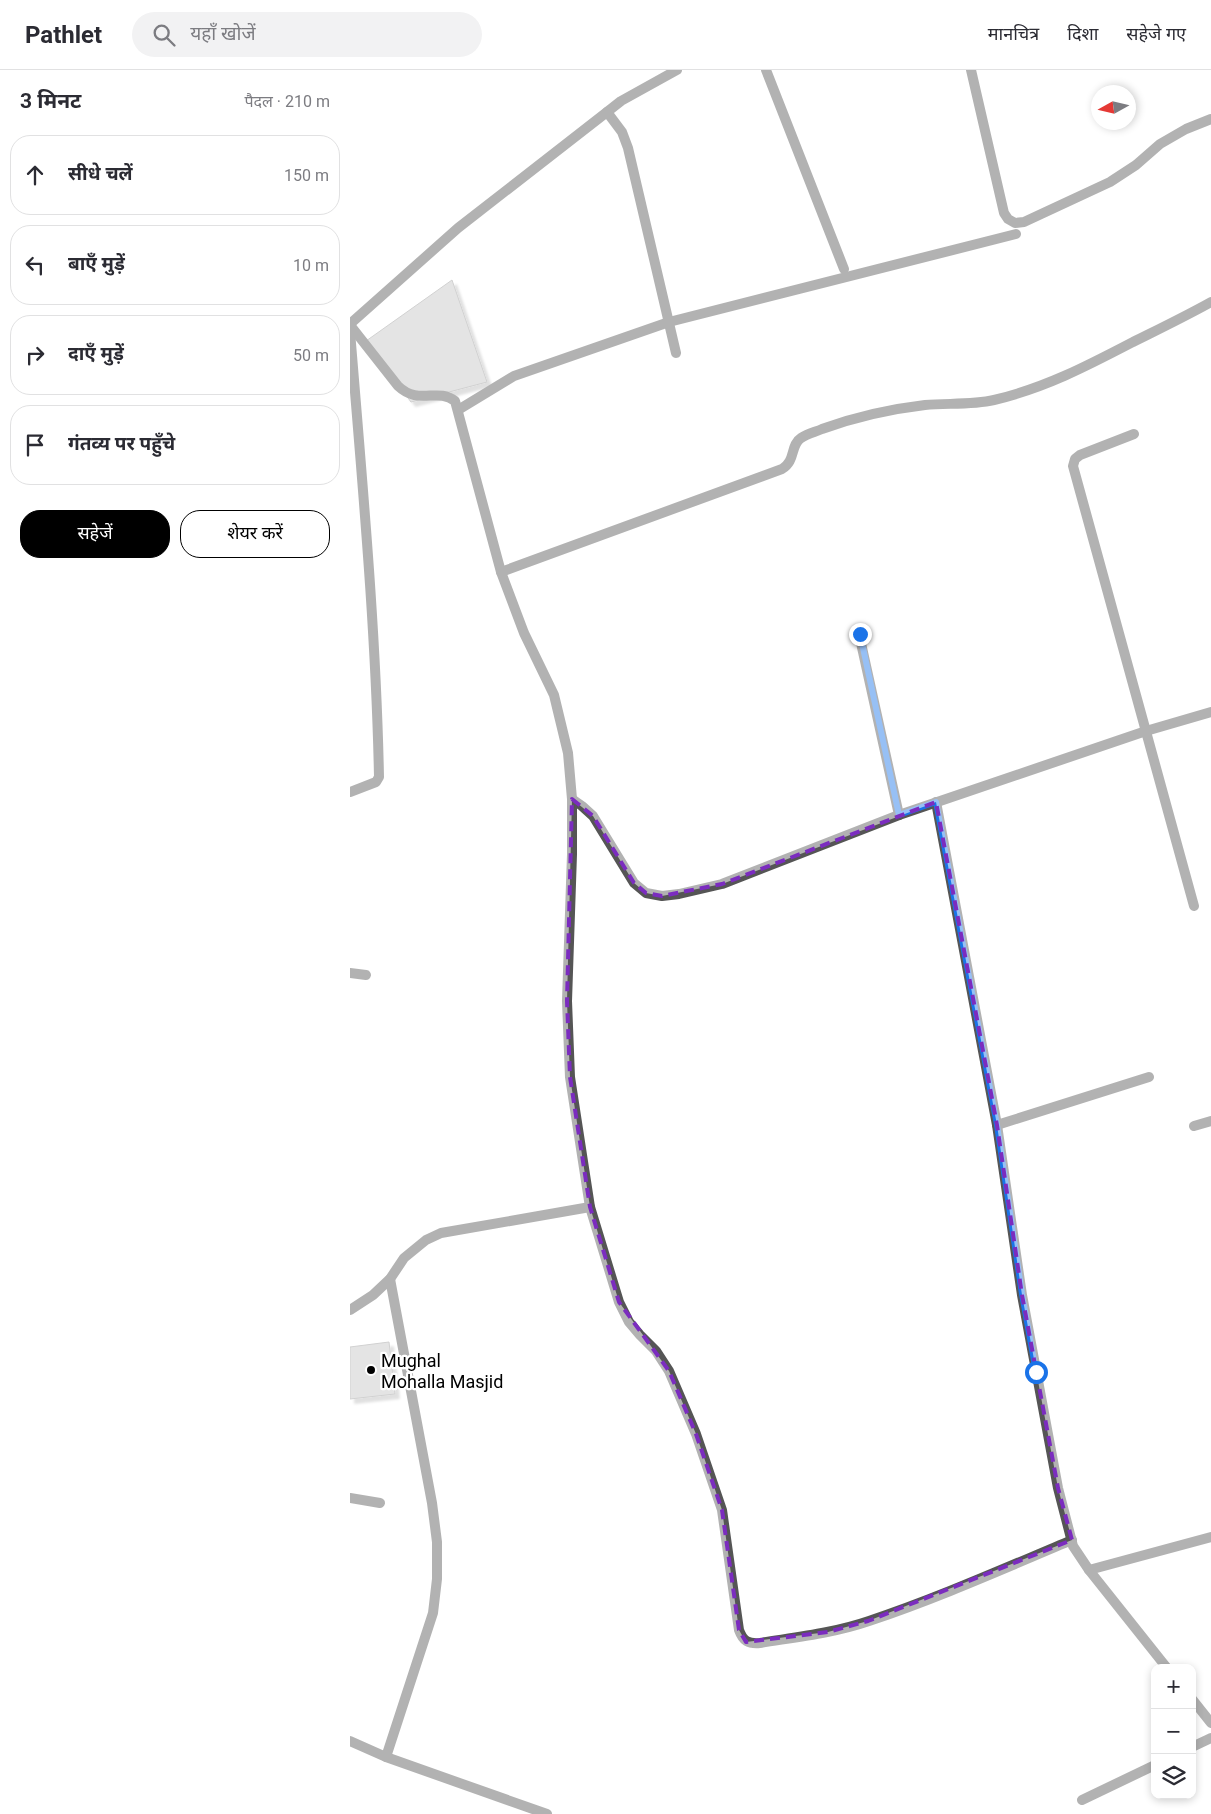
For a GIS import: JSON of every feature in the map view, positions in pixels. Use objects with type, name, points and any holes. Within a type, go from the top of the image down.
[{"type":"street","points":[[677,70],[621,101],[458,228],[350,324],[405,394],[416,396],[443,395],[448,396],[454,401],[501,572],[524,633],[554,695],[568,753],[572,800],[567,1001],[570,1077],[590,1207],[618,1302],[629,1322],[656,1351],[669,1371],[696,1434],[722,1510],[739,1630],[742,1637],[746,1642],[752,1644],[760,1643],[828,1632],[868,1621],[1072,1540]]},
{"type":"street","points":[[766,70],[844,269]]},
{"type":"street","points":[[971,70],[1004,213],[1015,224],[1024,222],[1110,182],[1136,165],[1160,144],[1186,129],[1211,119]]},
{"type":"street","points":[[607,112],[622,132],[628,148],[676,353]]},
{"type":"street","points":[[458,410],[514,376],[669,322],[1016,234]]},
{"type":"street","points":[[501,572],[782,469],[788,466],[792,459],[795,444],[808,434],[878,413],[924,405],[991,401],[1033,390],[1084,368],[1211,302]]},
{"type":"street","points":[[350,331],[374,644],[379,777],[376,782],[350,792]]},
{"type":"street","points":[[1134,434],[1080,456],[1075,460],[1073,466],[1194,906]]},
{"type":"street","points":[[860,634],[899,815]]},
{"type":"street","points":[[572,800],[593,816],[634,883],[646,893],[662,896],[679,894],[722,884],[899,815],[1146,731],[1211,712]]},
{"type":"street","points":[[936,802],[997,1125],[1024,1304],[1058,1488],[1073,1546],[1089,1570],[1164,1664]]},
{"type":"street","points":[[350,973],[366,975]]},
{"type":"street","points":[[997,1125],[1149,1077]]},
{"type":"street","points":[[1194,1126],[1211,1121]]},
{"type":"street","points":[[350,1310],[373,1295],[390,1279],[404,1258],[426,1240],[441,1233],[590,1207]]},
{"type":"street","points":[[386,1757],[433,1613],[437,1579],[437,1542],[432,1503],[390,1279]]},
{"type":"street","points":[[350,1498],[380,1503]]},
{"type":"street","points":[[1089,1570],[1211,1537]]},
{"type":"street","points":[[1196,1704],[1211,1723]]},
{"type":"street","points":[[1196,1745],[1211,1738]]},
{"type":"street","points":[[350,1741],[386,1757],[547,1814]]},
{"type":"street","points":[[1082,1800],[1151,1767]]},
{"type":"highlighted area","points":[[572,799],[593,816],[634,883],[646,893],[662,896],[722,884],[936,802],[997,1125],[1022,1295],[1058,1488],[1072,1540],[868,1621],[828,1632],[746,1642],[739,1630],[722,1510],[696,1434],[669,1371],[619,1302],[590,1207],[570,1077],[567,1001]]},
{"type":"building","points":[[452,280],[487,382],[411,402],[366,341]]},
{"type":"building","name":"Mughal Mohalla Masjid","points":[[389,1342],[395,1394],[350,1399],[350,1347]]},
{"type":"place","name":"Mughal Mohalla Masjid","points":[[371,1370]]},
{"type":"route","points":[[860,634],[899,815],[936,802],[997,1125],[1022,1294],[1036,1372]]}]
